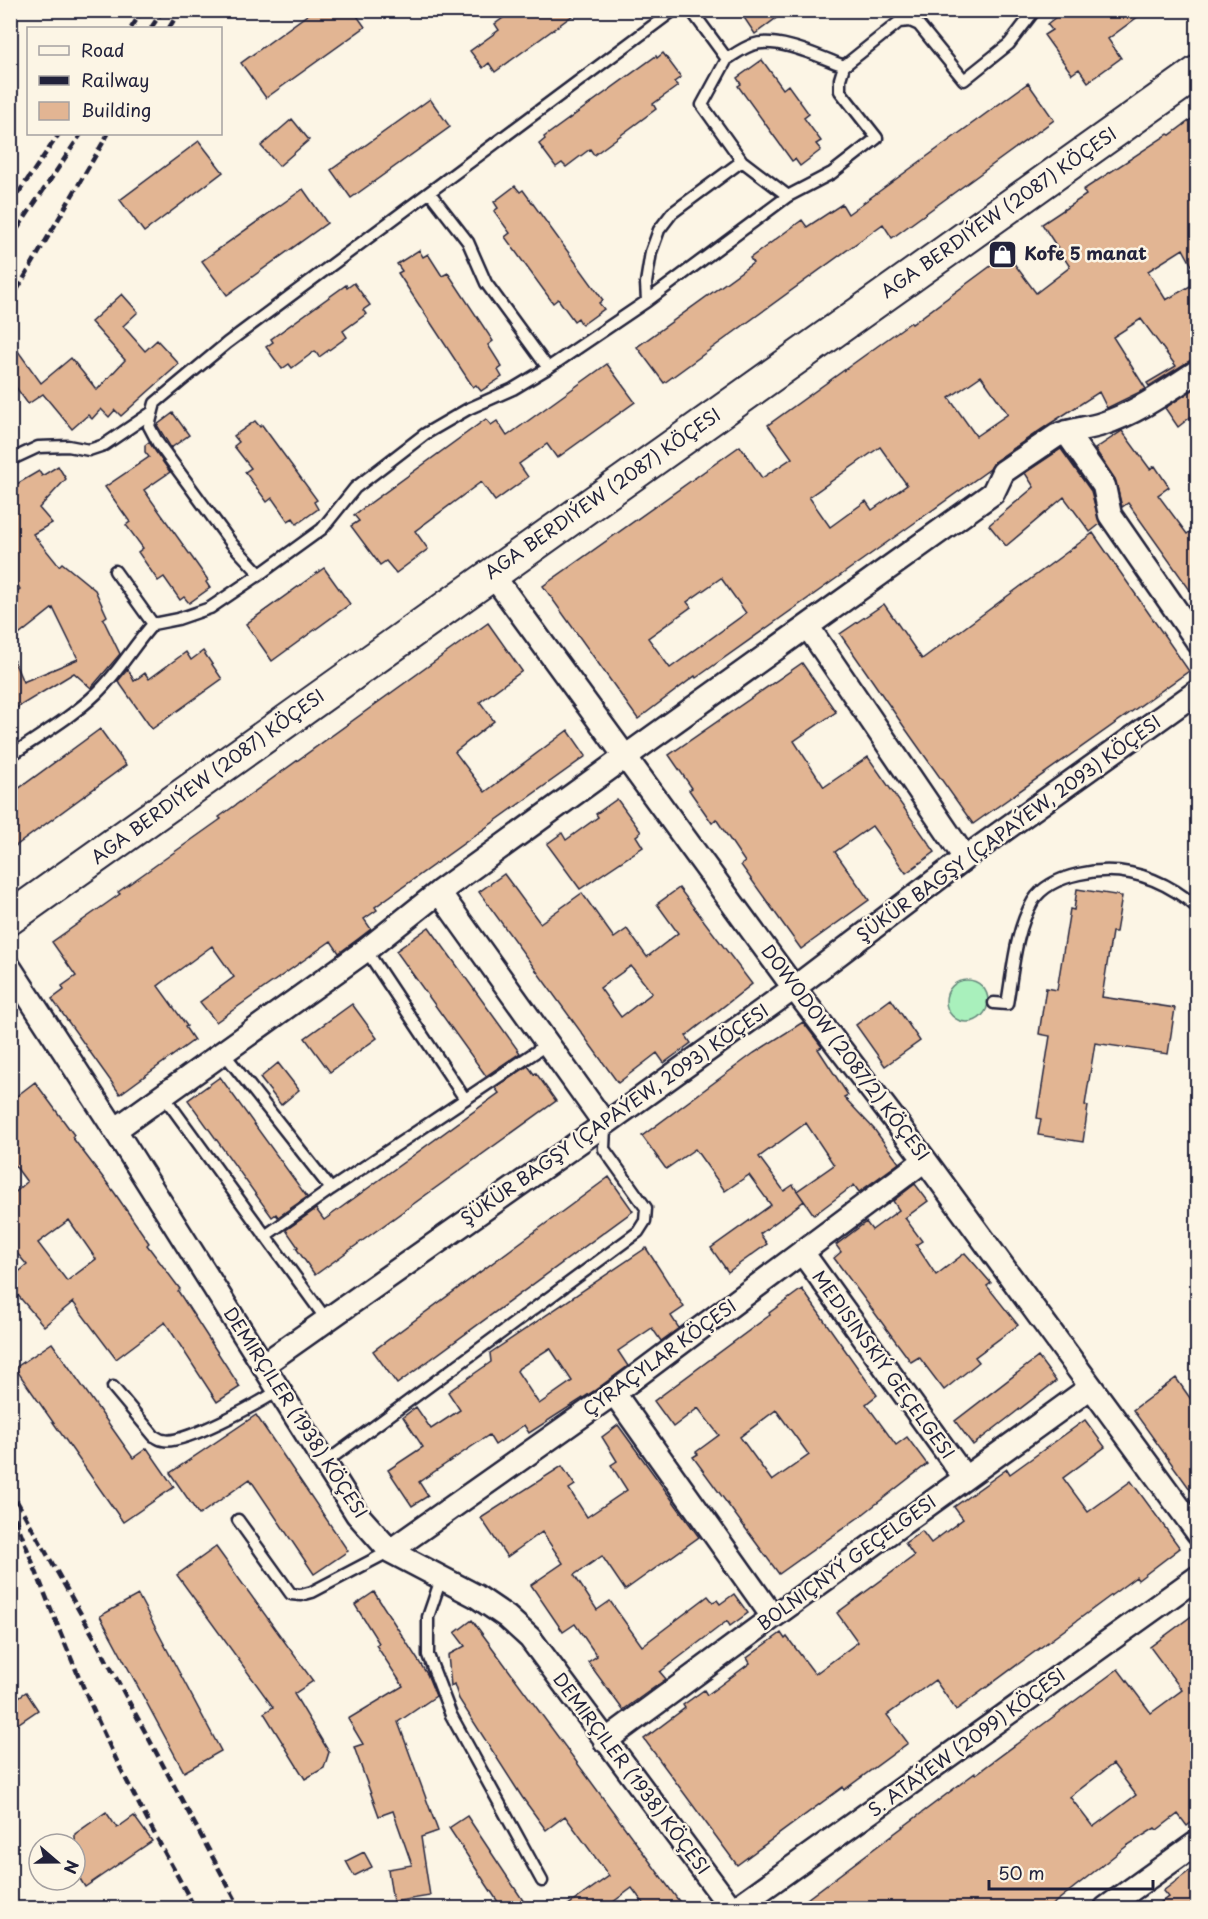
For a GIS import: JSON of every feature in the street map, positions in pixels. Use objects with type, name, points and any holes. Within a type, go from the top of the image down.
[{"type":"street","name":"AGA BERDIÝEW (2087) KÖÇESI","points":[[10,918],[1197,72]]},
{"type":"street","points":[[115,1130],[366,950],[439,892],[625,757],[993,494],[1003,472],[1056,436],[1101,425],[1130,414],[1197,371]]},
{"type":"street","points":[[1066,432],[1104,486],[1110,515],[1197,642]]},
{"type":"street","name":"DOWODOW (2087/2) KÖÇESI","points":[[492,574],[794,988],[926,1160],[1197,1533]]},
{"type":"street","points":[[808,627],[965,858]]},
{"type":"street","name":"ŞÜKÜR BAGŞY (ÇAPAÝEW, 2093) KÖÇESI","points":[[263,1365],[794,988],[965,858],[1197,691]]},
{"type":"street","points":[[439,892],[605,1124]]},
{"type":"street","name":"DEMIRÇILER (1938) KÖÇESI","points":[[10,968],[357,1514],[390,1551],[476,1596],[507,1617],[530,1638],[731,1908]]},
{"type":"street","name":"ÇYRAÇYLAR KÖÇESI","points":[[390,1551],[614,1393],[926,1160]]},
{"type":"street","name":"MEDISINSKIÝ GEÇELGESI","points":[[802,1252],[965,1478]]},
{"type":"street","name":"BOLNIÇNYÝ GEÇELGESI","points":[[605,1741],[1091,1387]]},
{"type":"street","points":[[614,1393],[773,1617]]},
{"type":"street","name":"S. ATAÝEW (2099) KÖÇESI","points":[[736,1908],[1197,1577]]},
{"type":"street","points":[[1106,1908],[1197,1842]]},
{"type":"lane","points":[[260,574],[232,544],[158,443],[149,426],[155,403],[227,343],[674,10]]},
{"type":"lane","points":[[691,10],[727,59]]},
{"type":"lane","points":[[10,756],[96,694],[119,669],[134,646],[153,624],[178,619],[210,608],[322,529],[355,488],[425,434],[468,409],[513,389],[548,368],[647,302],[788,196],[832,173],[877,138],[840,91],[840,79],[844,66],[899,22],[910,21],[919,25],[964,80],[1009,44],[1035,10]]},
{"type":"lane","points":[[788,196],[742,161],[702,105],[727,59],[752,45],[764,42],[793,47],[844,66]]},
{"type":"lane","points":[[647,302],[646,283],[651,252],[659,230],[672,213],[742,161]]},
{"type":"lane","points":[[430,193],[468,242],[486,283],[548,368]]},
{"type":"lane","points":[[10,460],[38,447],[68,446],[89,450],[104,445],[151,413]]},
{"type":"lane","points":[[115,571],[153,624]]},
{"type":"lane","points":[[994,1003],[1008,1004],[1018,940],[1026,915],[1034,900],[1047,886],[1066,876],[1109,869],[1130,871],[1149,878],[1197,908]]},
{"type":"lane","points":[[366,950],[465,1099]]},
{"type":"lane","points":[[265,1236],[549,1043]]},
{"type":"lane","points":[[223,1052],[331,1189]]},
{"type":"lane","points":[[163,1095],[326,1320]]},
{"type":"lane","points":[[326,1462],[638,1232],[645,1221],[646,1208],[603,1149],[605,1124]]},
{"type":"lane","points":[[113,1386],[154,1436],[163,1441],[177,1439],[210,1426],[255,1406],[279,1390]]},
{"type":"lane","points":[[237,1520],[291,1594],[301,1595],[312,1592],[390,1551]]},
{"type":"lane","points":[[441,1579],[428,1617],[428,1655],[451,1715],[542,1881]]},
{"type":"green space","points":[[967,980],[975,981],[982,986],[987,993],[987,1009],[982,1016],[975,1021],[967,1022],[959,1021],[952,1016],[947,1009],[946,1001],[947,993],[952,986],[959,981]]},
{"type":"building","points":[[314,10],[353,10],[365,27],[266,98],[241,63]]},
{"type":"building","points":[[514,10],[580,10],[495,72],[489,63],[483,68],[470,51],[499,30],[495,24]]},
{"type":"building","points":[[739,10],[787,10],[755,34]]},
{"type":"building","points":[[1065,10],[1147,10],[1108,39],[1121,58],[1088,82],[1079,69],[1072,74],[1044,35],[1052,30],[1047,24]]},
{"type":"building","points":[[663,53],[681,77],[674,82],[678,86],[653,104],[656,109],[594,155],[590,149],[566,167],[562,163],[556,167],[539,144],[545,139],[544,137]]},
{"type":"building","points":[[762,60],[783,89],[788,85],[809,114],[804,118],[821,141],[816,144],[821,150],[800,166],[795,159],[792,161],[738,86],[741,84],[737,78]]},
{"type":"building","points":[[1028,83],[1054,120],[892,238],[883,224],[664,383],[637,347],[753,263],[750,258],[802,220],[807,227],[842,204],[848,214]]},
{"type":"building","points":[[430,99],[450,127],[351,198],[331,170]]},
{"type":"building","points":[[1197,115],[1197,275],[1183,249],[1148,271],[1166,300],[1197,282],[1197,358],[1149,386],[1147,383],[1176,366],[1141,319],[1113,337],[1146,389],[1107,408],[1099,392],[1048,425],[995,461],[990,469],[696,678],[695,676],[638,719],[543,586],[740,446],[762,478],[792,458],[768,425],[1007,254],[1036,293],[1070,267],[1042,224],[1086,195],[1083,190],[1168,134],[1170,135]],"holes":[[[981,376],[1008,414],[976,436],[949,398]],[[880,447],[907,485],[872,510],[866,501],[830,527],[809,497]],[[721,578],[746,613],[670,668],[648,638],[691,607],[687,602]]]},
{"type":"building","points":[[292,119],[309,140],[279,166],[261,146]]},
{"type":"building","points":[[199,141],[223,172],[144,232],[120,200]]},
{"type":"building","points":[[515,186],[520,192],[523,190],[603,300],[599,303],[604,309],[582,325],[578,318],[574,321],[558,299],[553,303],[505,237],[510,233],[494,211],[498,208],[494,202]]},
{"type":"building","points":[[303,189],[327,223],[227,295],[202,261]]},
{"type":"building","points":[[419,250],[423,257],[428,254],[442,276],[448,273],[493,341],[488,345],[502,367],[498,370],[502,377],[481,391],[476,385],[473,387],[398,273],[402,271],[397,264]]},
{"type":"building","points":[[354,283],[370,305],[363,310],[366,314],[343,331],[347,337],[319,357],[315,351],[292,368],[289,364],[282,369],[266,347],[273,342],[271,339],[346,285],[347,288]]},
{"type":"building","points":[[122,294],[138,312],[123,326],[145,351],[157,340],[179,364],[121,416],[115,410],[109,417],[101,409],[92,419],[88,415],[72,429],[43,394],[28,404],[10,379],[10,340],[41,383],[71,358],[97,390],[125,360],[91,322]]},
{"type":"building","points":[[607,364],[635,402],[557,458],[547,444],[519,464],[528,477],[495,501],[481,482],[415,531],[428,549],[396,573],[386,561],[380,565],[351,526],[359,521],[354,515],[486,419],[491,425],[497,421],[507,436]]},
{"type":"building","points":[[1197,387],[1197,412],[1178,427],[1165,408]]},
{"type":"building","points":[[173,413],[189,435],[171,448],[157,425]]},
{"type":"building","points":[[255,421],[260,427],[262,425],[317,500],[314,502],[318,509],[297,524],[293,518],[288,521],[272,498],[267,502],[245,472],[251,468],[234,446],[239,442],[234,436]]},
{"type":"building","points":[[1122,431],[1150,469],[1155,466],[1169,487],[1158,495],[1187,534],[1191,531],[1197,540],[1197,600],[1128,503],[1122,507],[1115,479],[1095,449]]},
{"type":"building","points":[[149,442],[170,472],[144,490],[208,580],[206,582],[210,588],[189,603],[184,597],[180,600],[164,577],[158,581],[138,552],[143,548],[126,525],[130,522],[105,487],[149,457],[145,452],[145,445]]},
{"type":"building","points":[[1061,449],[1091,491],[1100,524],[1090,532],[1064,497],[1006,546],[989,525],[1034,487],[1025,473]]},
{"type":"building","points":[[58,466],[66,479],[39,508],[52,523],[33,534],[59,566],[62,563],[95,590],[107,616],[103,619],[120,654],[91,688],[74,673],[10,712],[10,652],[23,682],[78,659],[53,608],[10,642],[10,596],[20,589],[10,573],[10,488],[39,471],[42,476]]},
{"type":"building","points":[[1093,533],[1189,671],[973,824],[840,634],[884,604],[922,659]]},
{"type":"building","points":[[324,568],[350,604],[272,661],[246,624]]},
{"type":"building","points":[[488,623],[522,671],[480,702],[494,721],[455,752],[485,792],[568,730],[586,756],[375,907],[377,910],[364,919],[371,929],[339,953],[331,941],[216,1022],[200,1002],[234,977],[212,946],[158,986],[187,1026],[185,1027],[194,1040],[120,1094],[52,999],[64,990],[62,986],[76,976],[52,942],[221,819],[219,817]]},
{"type":"building","points":[[203,651],[222,679],[152,729],[118,681],[128,669],[134,681],[145,673],[149,679],[186,652],[191,660]]},
{"type":"building","points":[[802,663],[836,712],[794,741],[824,787],[868,757],[935,852],[906,873],[872,826],[835,852],[869,900],[801,949],[741,865],[745,862],[716,819],[712,823],[689,790],[692,788],[669,755]]},
{"type":"building","points":[[100,729],[126,765],[10,850],[10,795]]},
{"type":"building","points":[[617,799],[641,832],[636,836],[643,847],[580,889],[547,844],[562,833],[566,840],[598,817],[596,814]]},
{"type":"building","points":[[504,874],[540,923],[582,893],[614,938],[627,929],[647,957],[678,933],[657,904],[679,888],[752,984],[686,1036],[691,1043],[664,1063],[657,1053],[618,1083],[479,892]],"holes":[[[631,966],[652,993],[621,1017],[600,988]]]},
{"type":"building","points":[[1077,889],[1122,896],[1116,932],[1112,932],[1102,997],[1175,1008],[1168,1054],[1095,1043],[1085,1105],[1088,1106],[1083,1142],[1038,1135],[1041,1119],[1037,1118],[1050,1036],[1039,1034],[1046,988],[1057,990],[1070,909],[1074,910]]},
{"type":"building","points":[[429,927],[520,1053],[486,1076],[396,951]]},
{"type":"building","points":[[891,999],[920,1041],[885,1066],[856,1025]]},
{"type":"building","points":[[352,1004],[377,1038],[330,1072],[305,1038]]},
{"type":"building","points":[[803,1022],[822,1047],[818,1049],[848,1095],[844,1097],[874,1129],[899,1163],[859,1192],[854,1185],[814,1215],[804,1201],[760,1234],[767,1244],[728,1272],[711,1248],[771,1205],[749,1175],[725,1191],[695,1149],[666,1169],[642,1136],[754,1053]],"holes":[[[806,1123],[834,1165],[797,1191],[793,1185],[784,1191],[759,1157]]]},
{"type":"building","points":[[278,1063],[299,1090],[281,1105],[260,1078]]},
{"type":"building","points":[[528,1066],[534,1074],[536,1073],[556,1101],[315,1275],[286,1230],[316,1209],[324,1220],[499,1093],[495,1088]]},
{"type":"building","points":[[220,1077],[307,1197],[278,1217],[276,1214],[272,1217],[188,1100]]},
{"type":"building","points":[[35,1082],[180,1289],[178,1291],[240,1387],[217,1402],[165,1322],[116,1359],[73,1302],[44,1326],[10,1286],[10,1279],[27,1265],[10,1245],[10,1197],[27,1182],[10,1159],[10,1101]],"holes":[[[69,1220],[96,1259],[67,1281],[38,1243]]]},
{"type":"building","points":[[609,1177],[633,1211],[397,1384],[373,1351]]},
{"type":"building","points":[[915,1184],[928,1201],[905,1218],[922,1241],[916,1245],[936,1275],[965,1253],[991,1283],[987,1286],[1018,1325],[975,1357],[979,1362],[944,1390],[919,1357],[911,1362],[834,1258],[841,1252],[836,1245],[866,1222],[872,1230],[899,1210],[893,1201]]},
{"type":"building","points":[[646,1248],[684,1307],[671,1316],[679,1328],[661,1341],[652,1328],[618,1351],[628,1366],[594,1391],[529,1433],[524,1425],[495,1445],[489,1435],[419,1482],[428,1496],[412,1506],[388,1470],[423,1447],[403,1417],[416,1407],[431,1429],[460,1410],[448,1392],[491,1362],[490,1353]],"holes":[[[550,1348],[572,1381],[539,1404],[517,1371]]]},
{"type":"building","points":[[802,1289],[877,1395],[866,1404],[896,1445],[907,1437],[927,1464],[862,1515],[779,1574],[693,1457],[698,1454],[696,1452],[719,1435],[698,1408],[673,1427],[654,1401],[770,1315],[769,1313]],"holes":[[[776,1410],[809,1455],[772,1481],[740,1437]]]},
{"type":"building","points":[[52,1343],[133,1458],[147,1448],[174,1487],[123,1522],[15,1368]]},
{"type":"building","points":[[1038,1357],[1056,1381],[973,1445],[955,1421]]},
{"type":"building","points":[[1176,1378],[1197,1408],[1197,1499],[1133,1410]]},
{"type":"building","points":[[256,1415],[348,1551],[314,1574],[250,1479],[199,1515],[170,1473]]},
{"type":"building","points":[[1085,1420],[1105,1447],[1063,1478],[1088,1512],[1131,1481],[1180,1548],[1138,1580],[1136,1577],[956,1710],[935,1680],[887,1715],[908,1743],[844,1790],[843,1787],[737,1865],[644,1739],[685,1708],[683,1705],[704,1690],[707,1695],[750,1663],[747,1658],[781,1633],[785,1639],[787,1637],[815,1674],[858,1642],[837,1613],[914,1556],[905,1543],[922,1531],[931,1543],[963,1519],[954,1507],[1007,1469],[1010,1474]]},
{"type":"building","points":[[618,1425],[699,1537],[625,1590],[602,1556],[574,1575],[597,1610],[610,1601],[642,1646],[708,1596],[713,1602],[717,1600],[720,1604],[734,1594],[748,1613],[730,1626],[727,1621],[660,1672],[666,1679],[623,1710],[588,1662],[597,1656],[575,1624],[563,1632],[531,1585],[563,1563],[542,1532],[507,1557],[481,1518],[562,1466],[575,1485],[569,1489],[587,1517],[627,1490],[611,1465],[617,1461],[602,1437]]},
{"type":"building","points":[[216,1547],[313,1681],[294,1694],[329,1752],[324,1768],[305,1779],[264,1713],[273,1707],[177,1575]]},
{"type":"building","points":[[374,1592],[427,1674],[436,1696],[398,1722],[438,1831],[421,1837],[430,1896],[393,1902],[388,1869],[412,1865],[393,1811],[379,1816],[354,1747],[363,1744],[348,1719],[403,1686],[376,1645],[379,1643],[355,1605]]},
{"type":"building","points":[[138,1595],[221,1751],[184,1772],[100,1616]]},
{"type":"building","points":[[1197,1612],[1197,1818],[1187,1826],[1178,1814],[1157,1830],[1155,1828],[1128,1845],[1048,1908],[795,1908],[1118,1669],[1151,1713],[1182,1690],[1150,1647]],"holes":[[[1113,1764],[1136,1795],[1093,1827],[1070,1797]]]},
{"type":"building","points":[[472,1620],[684,1908],[647,1908],[632,1888],[605,1908],[564,1908],[609,1876],[565,1816],[546,1830],[459,1699],[454,1684],[451,1686],[448,1655],[465,1646],[455,1633]]},
{"type":"building","points":[[26,1692],[38,1710],[10,1729],[10,1703]]},
{"type":"building","points":[[106,1812],[117,1828],[134,1816],[152,1841],[87,1886],[87,1832],[78,1832]]},
{"type":"building","points":[[467,1816],[528,1908],[502,1908],[449,1828]]},
{"type":"building","points":[[364,1852],[372,1867],[354,1876],[346,1861]]},
{"type":"building","points":[[1197,1865],[1197,1908],[1153,1908],[1168,1897],[1163,1891]]},
{"type":"railway","points":[[132,27],[143,10]]},
{"type":"railway","points":[[152,27],[163,10]]},
{"type":"railway","points":[[170,27],[180,10]]},
{"type":"railway","points":[[10,205],[58,135]]},
{"type":"railway","points":[[10,240],[80,135]]},
{"type":"railway","points":[[10,302],[107,135]]},
{"type":"railway","points":[[10,1489],[94,1637],[240,1908]]},
{"type":"railway","points":[[10,1505],[67,1649],[104,1734],[195,1908]]},
{"type":"place","name":"Kofe 5 manat","points":[[1003,254]]}]
